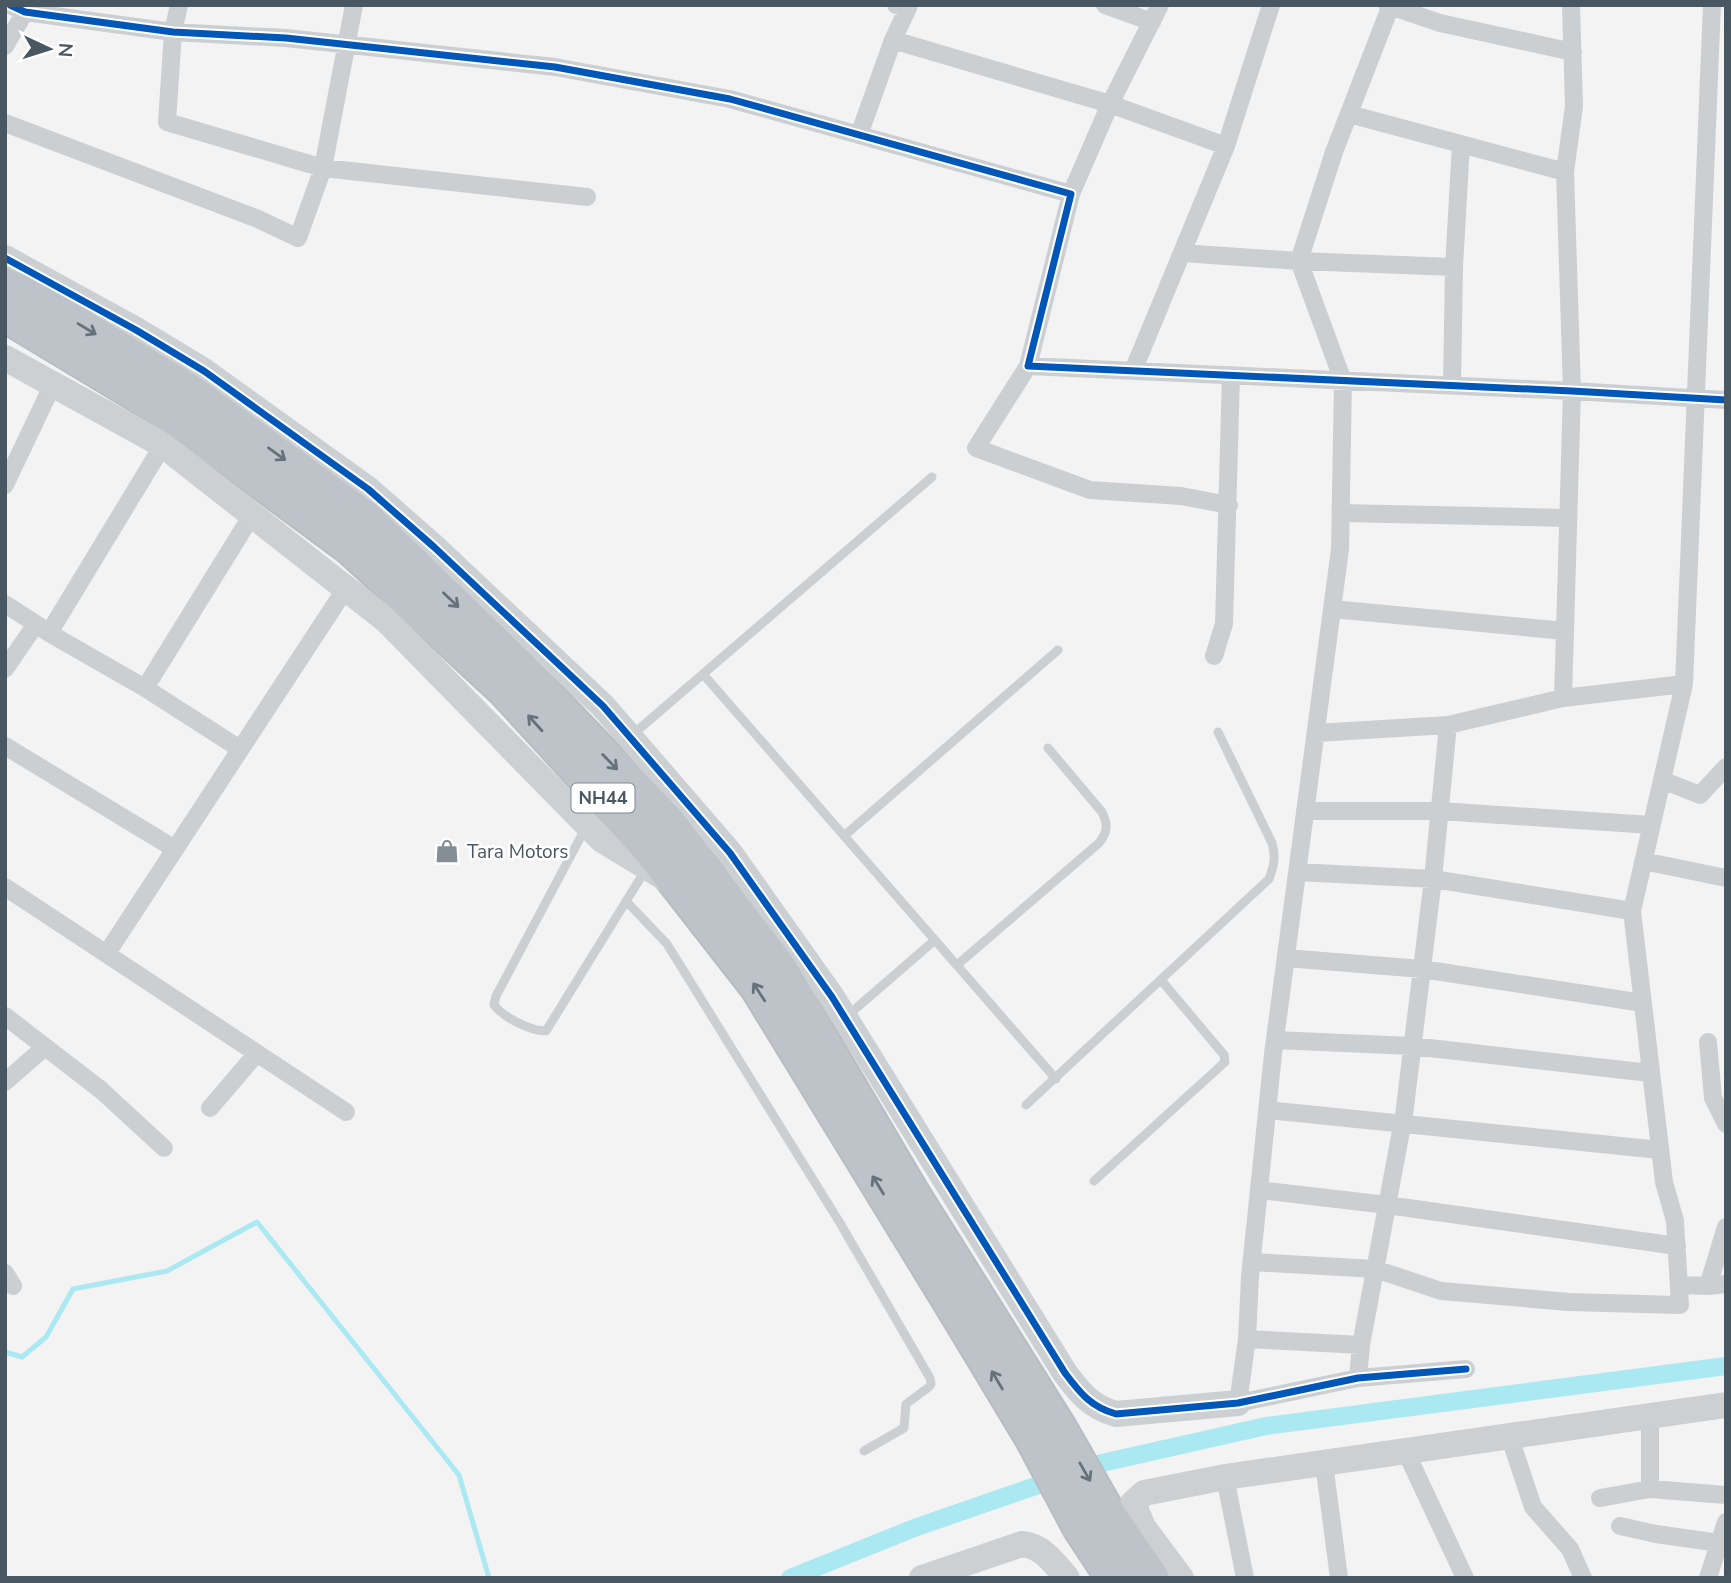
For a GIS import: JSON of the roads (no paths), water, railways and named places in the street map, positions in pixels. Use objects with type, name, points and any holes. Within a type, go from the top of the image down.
[{"type":"highway","name":"NH44","points":[[5,285],[30,295],[191,392],[367,519],[519,666],[669,823],[779,967],[911,1191],[1045,1433],[1080,1528],[1112,1578]]},
{"type":"highway","name":"NH44","points":[[5,315],[169,414],[349,547],[505,691],[647,846],[757,986],[1045,1433],[1111,1518],[1152,1578]]},
{"type":"street","points":[[179,5],[173,32],[167,122],[323,168],[587,198]]},
{"type":"street","points":[[5,123],[258,219],[298,238],[323,168],[354,5]]},
{"type":"street","points":[[1105,5],[1156,14],[1110,104],[1071,194],[1028,366],[975,448],[1090,490],[1181,496],[1229,505]]},
{"type":"street","points":[[1133,371],[1226,146],[1271,5]]},
{"type":"street","points":[[1563,698],[1572,391],[1565,172],[1574,106],[1572,5]]},
{"type":"street","points":[[1252,1262],[1375,1269],[1441,1291],[1569,1301],[1680,1305],[1675,1221],[1664,1182],[1632,911],[1684,684],[1712,5]]},
{"type":"street","points":[[859,135],[904,6]]},
{"type":"street","points":[[1238,1403],[1247,1339],[1252,1262],[1275,1040],[1340,548],[1343,381],[1299,261],[1304,238],[1389,6],[1440,23],[1573,52]]},
{"type":"street","points":[[5,46],[17,9],[173,32],[286,38],[555,67],[730,99],[1071,194]]},
{"type":"street","points":[[893,40],[1110,104],[1226,146]]},
{"type":"street","points":[[1349,114],[1565,172]]},
{"type":"street","points":[[1452,386],[1454,267],[1461,144]]},
{"type":"street","points":[[1182,253],[1454,267]]},
{"type":"street","points":[[5,258],[136,330],[204,372],[368,489],[434,547],[603,706],[730,853],[845,1017],[1065,1373],[1087,1401],[1101,1410],[1116,1414],[1238,1403],[1358,1378],[1466,1369]]},
{"type":"street","points":[[5,358],[163,445],[346,588],[386,620],[602,840],[678,886]]},
{"type":"street","points":[[1028,366],[1726,400]]},
{"type":"street","points":[[1214,656],[1224,629],[1231,375]]},
{"type":"street","points":[[5,485],[53,384]]},
{"type":"street","points":[[5,669],[42,629],[163,445]]},
{"type":"street","points":[[1340,513],[1568,518]]},
{"type":"street","points":[[145,688],[252,515]]},
{"type":"street","points":[[107,953],[346,588]]},
{"type":"street","points":[[5,604],[240,749]]},
{"type":"street","points":[[1332,609],[1564,631]]},
{"type":"street","points":[[1315,733],[1448,725],[1563,698],[1684,684]]},
{"type":"street","points":[[1358,1378],[1361,1345],[1402,1125],[1433,879],[1448,725]]},
{"type":"street","points":[[5,746],[175,849]]},
{"type":"street","points":[[1662,780],[1700,795],[1726,767]]},
{"type":"street","points":[[1305,811],[1440,811],[1651,825]]},
{"type":"street","points":[[1643,861],[1726,878]]},
{"type":"street","points":[[1297,872],[1433,879],[1632,911]]},
{"type":"street","points":[[5,887],[346,1112]]},
{"type":"street","points":[[1286,958],[1422,969],[1643,1003]]},
{"type":"street","points":[[5,1016],[101,1090],[164,1148]]},
{"type":"street","points":[[1275,1040],[1412,1046],[1650,1073]]},
{"type":"street","points":[[1708,1042],[1712,1093],[1726,1124]]},
{"type":"street","points":[[5,1082],[45,1047]]},
{"type":"street","points":[[209,1108],[257,1053]]},
{"type":"street","points":[[1268,1110],[1660,1150]]},
{"type":"street","points":[[1259,1190],[1387,1205],[1677,1246]]},
{"type":"street","points":[[1679,1285],[1717,1285],[1726,1227]]},
{"type":"street","points":[[1247,1339],[1361,1345]]},
{"type":"street","points":[[1181,1578],[1143,1527],[1133,1503],[1144,1493],[1225,1477],[1726,1405]]},
{"type":"street","points":[[1650,1416],[1650,1489]]},
{"type":"street","points":[[1510,1438],[1533,1507],[1570,1549],[1583,1578]]},
{"type":"street","points":[[1406,1452],[1465,1578]]},
{"type":"street","points":[[1324,1464],[1339,1578]]},
{"type":"street","points":[[1225,1477],[1245,1578]]},
{"type":"street","points":[[1601,1499],[1650,1489],[1726,1495]]},
{"type":"street","points":[[1708,1578],[1726,1522]]},
{"type":"street","points":[[1620,1526],[1719,1543]]},
{"type":"street","points":[[922,1578],[1022,1544],[1043,1551],[1067,1578]]},
{"type":"lane","points":[[629,737],[932,477]]},
{"type":"lane","points":[[844,835],[1058,650]]},
{"type":"lane","points":[[703,674],[1056,1079]]},
{"type":"lane","points":[[1026,1105],[1269,879],[1274,866],[1272,843],[1218,732]]},
{"type":"lane","points":[[957,965],[1105,835],[1108,822],[1102,812],[1048,748]]},
{"type":"lane","points":[[587,824],[496,996],[494,1005],[498,1010],[537,1031],[546,1031],[647,867]]},
{"type":"lane","points":[[626,901],[667,944],[840,1223],[930,1378],[929,1387],[906,1404],[904,1428],[864,1451]]},
{"type":"lane","points":[[845,1017],[935,940]]},
{"type":"lane","points":[[1094,1181],[1225,1062],[1224,1055],[1161,980]]},
{"type":"waterway","points":[[5,1352],[22,1357],[46,1337],[73,1289],[167,1271],[257,1222],[459,1475],[489,1578]]},
{"type":"waterway","points":[[790,1578],[917,1527],[1102,1463],[1266,1426],[1726,1366]]},
{"type":"place","name":"Tara Motors","points":[[447,851]]}]
